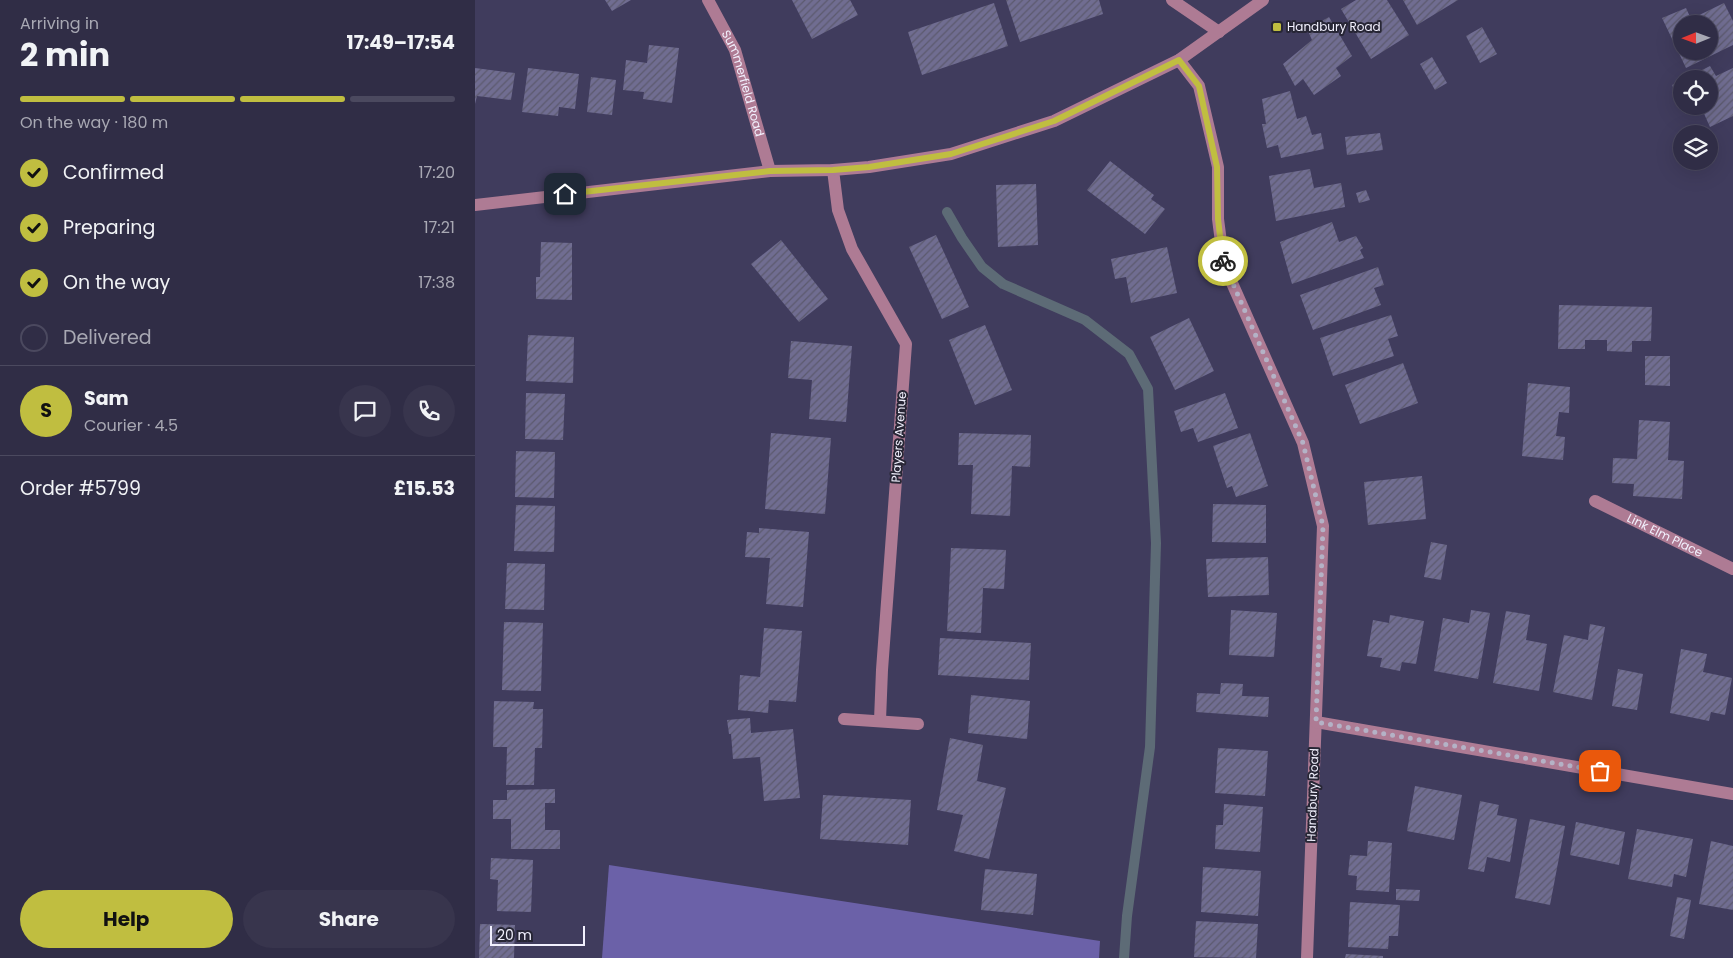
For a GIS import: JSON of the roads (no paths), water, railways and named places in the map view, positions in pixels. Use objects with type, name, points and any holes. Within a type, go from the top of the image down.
[{"type":"street","name":"Summerfield Road","points":[[708,0],[735,50],[770,171]]},
{"type":"street","points":[[1172,0],[1219,32]]},
{"type":"street","points":[[475,205],[770,171],[833,170],[869,167],[951,154],[1054,121],[1179,60],[1263,0]]},
{"type":"street","name":"Handbury Road","points":[[1179,60],[1199,86],[1217,167],[1218,219],[1223,265],[1303,443],[1323,526],[1307,958]]},
{"type":"street","name":"Players Avenue","points":[[833,170],[838,210],[852,249],[906,344],[881,670],[880,720]]},
{"type":"street","name":"Link Elm Place","points":[[1595,501],[1733,569]]},
{"type":"street","points":[[844,719],[917,724]]},
{"type":"street","points":[[1316,722],[1733,794]]},
{"type":"waterway","points":[[947,212],[982,267],[1003,284],[1085,320],[1129,354],[1148,389],[1156,543],[1150,747],[1127,916],[1124,958]]},
{"type":"place","name":"Handbury Road","points":[[1277,27]]}]
